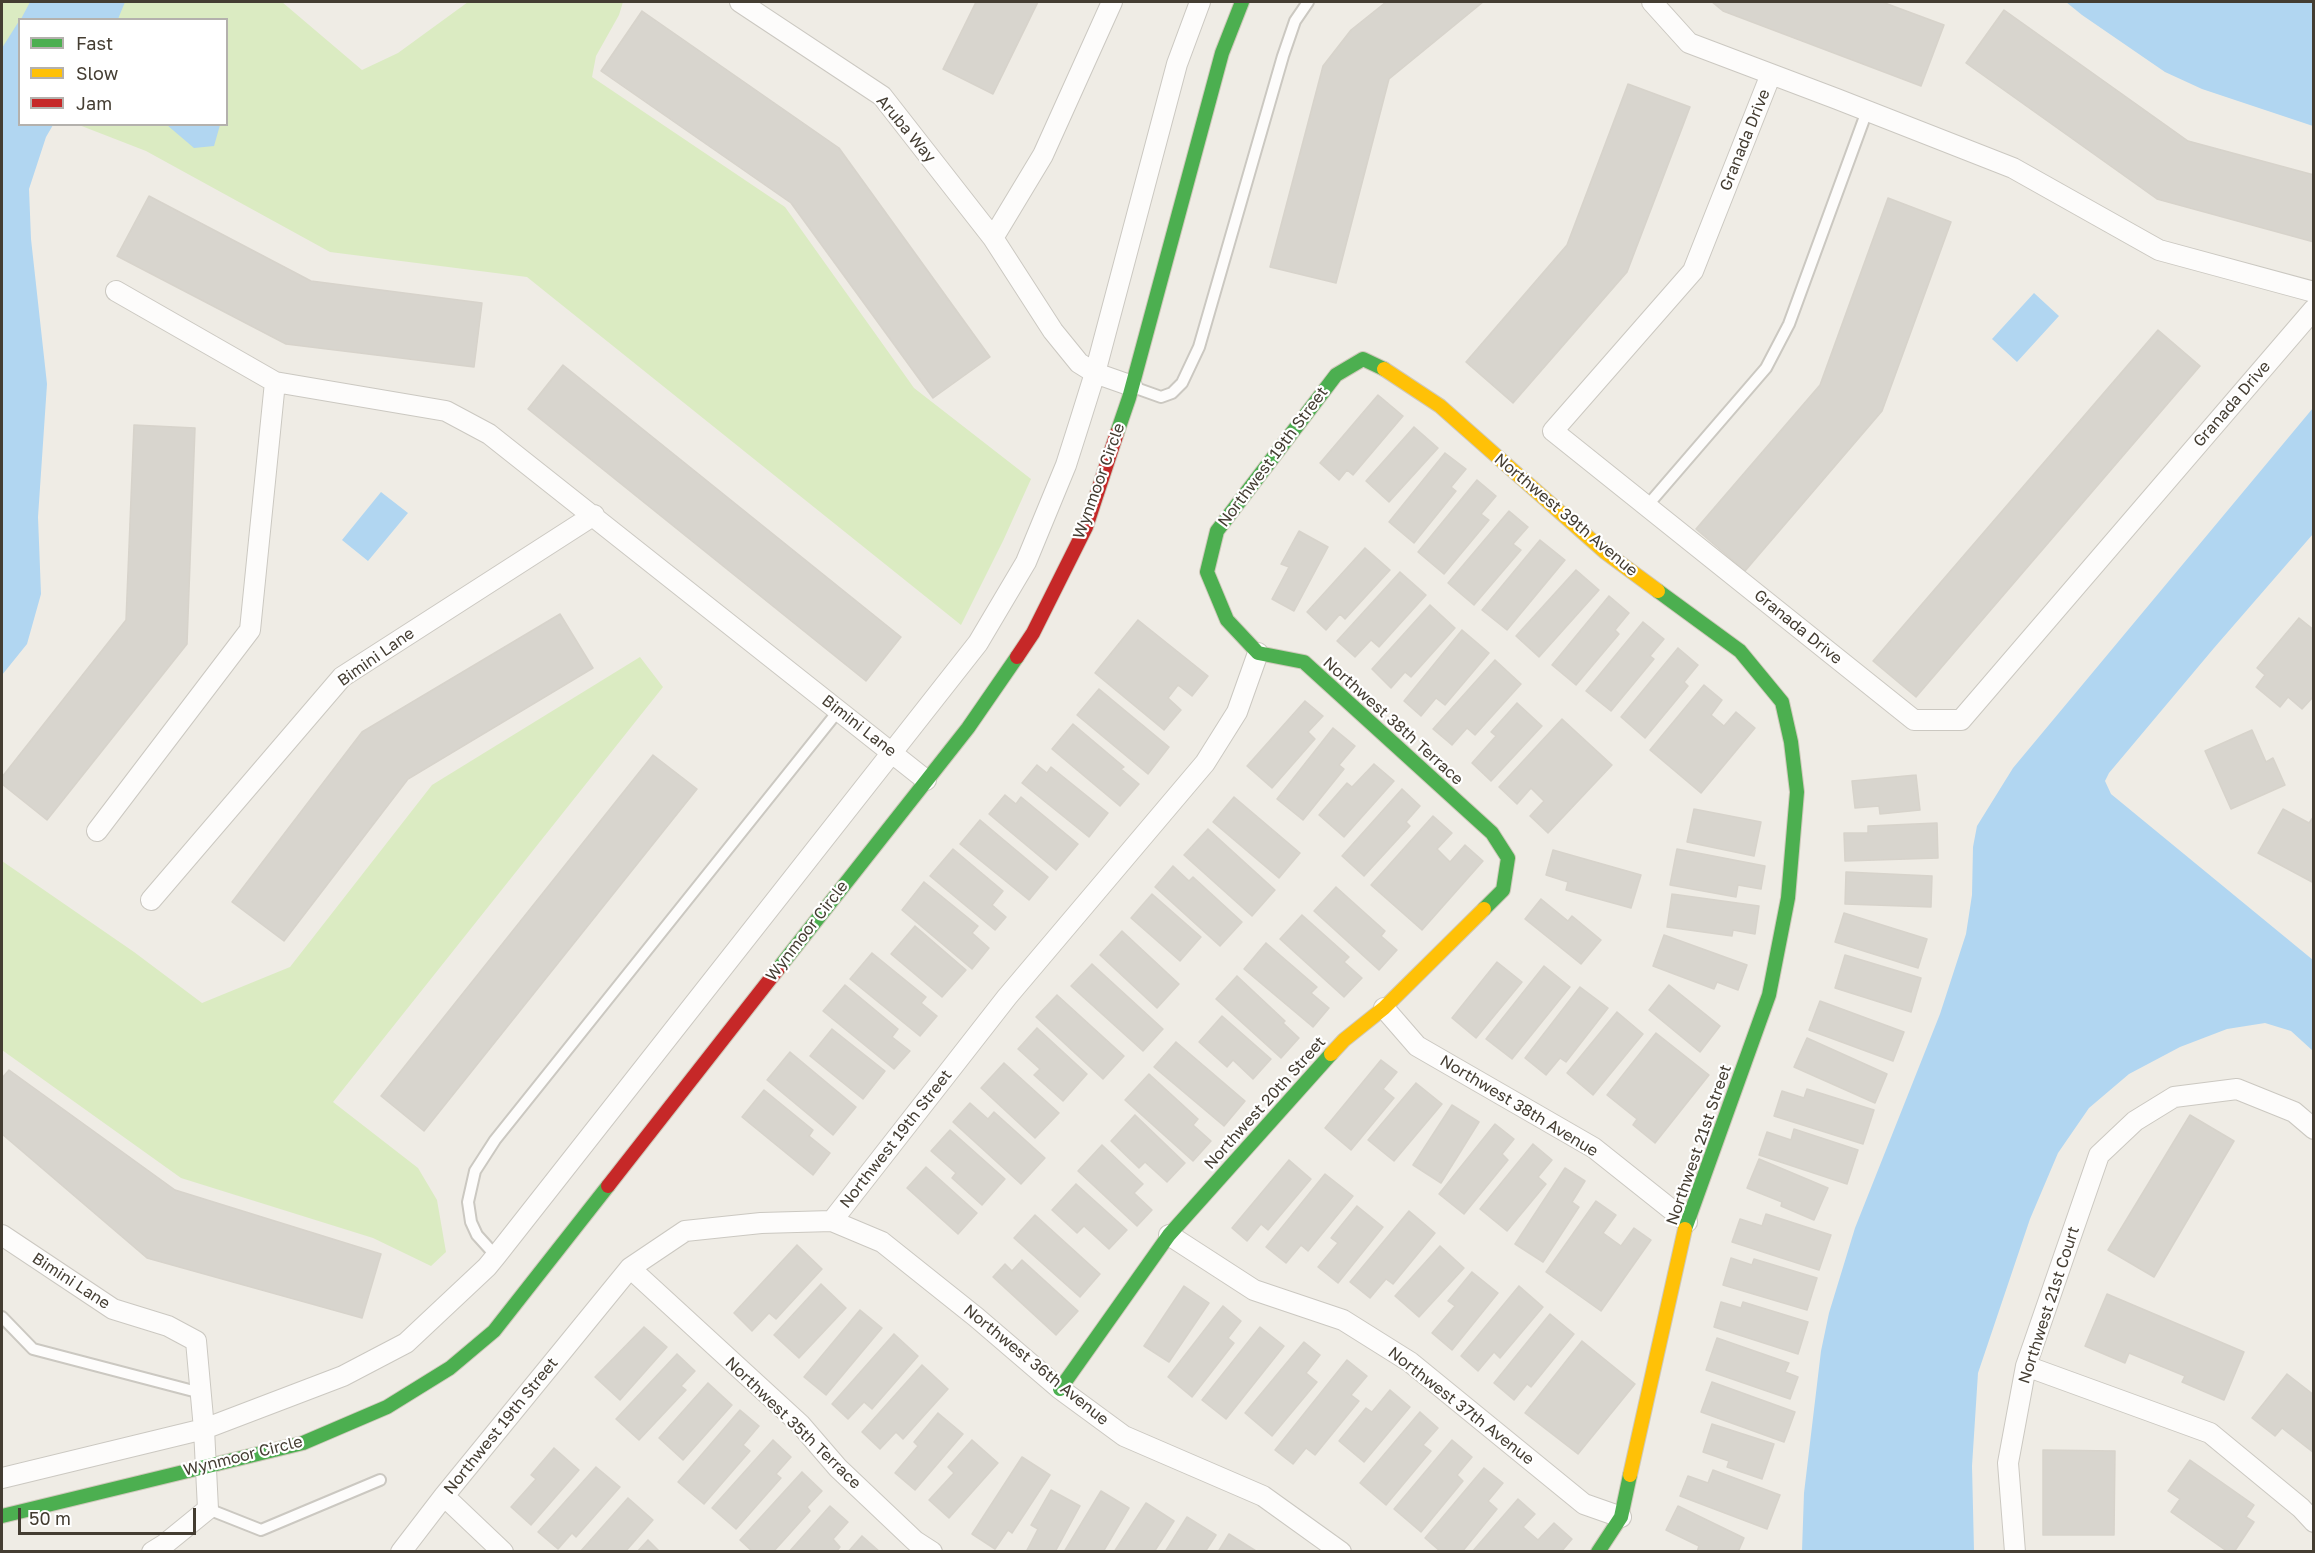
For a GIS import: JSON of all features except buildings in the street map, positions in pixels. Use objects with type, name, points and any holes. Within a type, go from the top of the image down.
[{"type":"street","name":"Aruba Way","points":[[740,2],[882,96],[993,238],[1053,331],[1078,363],[1095,373],[1132,386]]},
{"type":"street","points":[[993,238],[1043,155],[1112,2]]},
{"type":"street","points":[[2,1478],[204,1429],[343,1376],[406,1343],[487,1268],[978,643],[1026,562],[1066,465],[1095,373],[1177,64],[1200,2]]},
{"type":"street","name":"Wynmoor Circle","points":[[2,1516],[303,1443],[387,1407],[450,1368],[494,1331],[968,728],[1033,633],[1086,527],[1132,386],[1222,53],[1242,2]]},
{"type":"street","name":"Granada Drive","points":[[1652,2],[1689,44],[2013,168],[2159,250],[2313,292]]},
{"type":"street","name":"Granada Drive","points":[[1771,74],[1693,271],[1553,431],[1914,720],[1962,720],[2313,309]]},
{"type":"street","name":"Bimini Lane","points":[[116,291],[275,382],[446,411],[489,434],[926,780]]},
{"type":"street","name":"Northwest 19th Street","points":[[401,1551],[630,1268],[686,1231],[761,1222],[832,1221],[1007,997],[1205,764],[1238,712],[1258,652],[1227,620],[1207,572],[1217,531],[1336,375],[1364,359]]},
{"type":"street","name":"Northwest 39th Avenue","points":[[1364,359],[1391,372],[1440,406],[1605,552],[1740,651],[1782,702],[1791,742]]},
{"type":"street","points":[[97,831],[250,630],[275,382]]},
{"type":"street","name":"Bimini Lane","points":[[151,900],[342,677],[594,515]]},
{"type":"street","name":"Northwest 38th Terrace","points":[[1258,652],[1304,663],[1492,833],[1508,858]]},
{"type":"street","name":"Northwest 21st Street","points":[[1598,1551],[1621,1517],[1688,1222],[1769,994],[1788,898],[1797,792],[1791,742]]},
{"type":"street","name":"Northwest 20th Street","points":[[1060,1389],[1169,1236],[1344,1040],[1384,1008],[1503,890],[1508,858]]},
{"type":"street","name":"Northwest 38th Avenue","points":[[1384,1008],[1417,1046],[1594,1148],[1688,1222]]},
{"type":"street","name":"Northwest 21st Court","points":[[2015,1551],[2008,1463],[2026,1366],[2099,1155],[2135,1121],[2174,1097],[2237,1089],[2294,1112],[2313,1129]]},
{"type":"street","name":"Northwest 36th Avenue","points":[[832,1221],[882,1242],[976,1317],[1060,1389],[1124,1436],[1263,1496],[1341,1551]]},
{"type":"street","name":"Bimini Lane","points":[[2,1235],[112,1309],[168,1326],[196,1341],[208,1509]]},
{"type":"street","name":"Northwest 37th Avenue","points":[[1169,1236],[1254,1290],[1343,1320],[1410,1362],[1584,1504],[1621,1517]]},
{"type":"street","name":"Northwest 35th Terrace","points":[[630,1268],[800,1424],[838,1468],[915,1542],[932,1551]]},
{"type":"street","points":[[2026,1366],[2210,1432],[2301,1508],[2313,1522]]},
{"type":"street","points":[[444,1496],[503,1551]]},
{"type":"street","points":[[152,1551],[165,1544],[208,1509]]},
{"type":"lane","points":[[1132,386],[1161,397],[1173,393],[1182,383],[1198,347],[1283,56],[1295,21],[1308,2]]},
{"type":"lane","points":[[1647,506],[1766,368],[1788,324],[1867,111]]},
{"type":"lane","points":[[496,1256],[477,1235],[471,1222],[468,1202],[475,1171],[495,1140],[839,710]]},
{"type":"lane","points":[[2,1317],[33,1349],[201,1393]]},
{"type":"lane","points":[[208,1509],[261,1530],[380,1480]]},
{"type":"green space","points":[[2,2],[282,2],[362,70],[398,53],[468,2],[623,2],[619,15],[596,56],[592,77],[785,207],[914,388],[1031,479],[961,625],[527,277],[330,252],[146,151],[82,126],[228,126],[228,18],[18,18],[18,106],[2,186]]},
{"type":"green space","points":[[640,657],[663,687],[333,1102],[418,1168],[437,1200],[446,1252],[431,1266],[373,1238],[181,1178],[2,1050],[2,861],[134,952],[202,1003],[290,967],[432,785]]},
{"type":"water","points":[[30,2],[125,2],[118,18],[22,18]]},
{"type":"water","points":[[2066,2],[2313,2],[2313,126],[2202,89],[2165,72]]},
{"type":"water","points":[[18,23],[18,126],[52,126],[46,137],[29,189],[31,239],[47,384],[38,517],[41,594],[27,644],[2,675],[2,48]]},
{"type":"water","points":[[168,126],[219,126],[214,146],[194,148]]},
{"type":"water","points":[[2034,293],[2059,316],[2017,362],[1992,339]]},
{"type":"water","points":[[2313,408],[2313,534],[2214,648],[2109,773],[2105,781],[2111,794],[2313,960],[2313,1051],[2291,1031],[2265,1023],[2227,1029],[2180,1047],[2129,1074],[2089,1108],[2058,1153],[2030,1219],[1978,1373],[1972,1466],[1974,1551],[1802,1551],[1804,1493],[1821,1351],[1829,1313],[1855,1228],[1940,1014],[1966,934],[1972,895],[1973,847],[1977,826],[2013,768]]},
{"type":"water","points":[[381,492],[408,513],[368,561],[342,540]]},
{"type":"traffic: fast","points":[[1117,433],[1129,398],[1222,53],[1242,2]]},
{"type":"traffic: fast","points":[[1384,369],[1363,359],[1336,375],[1217,531],[1207,572],[1227,620],[1258,653],[1304,662],[1492,833],[1508,858],[1503,890],[1484,909]]},
{"type":"traffic: fast","points":[[1658,591],[1740,651],[1782,702],[1791,742],[1797,792],[1788,898],[1769,995],[1685,1229]]},
{"type":"traffic: fast","points":[[778,969],[968,728],[1017,657]]},
{"type":"traffic: fast","points":[[1060,1389],[1169,1235],[1331,1054]]},
{"type":"traffic: fast","points":[[2,1516],[303,1443],[387,1407],[450,1368],[494,1331],[608,1186]]},
{"type":"traffic: fast","points":[[1598,1552],[1621,1517],[1630,1475]]},
{"type":"traffic: slow","points":[[1384,369],[1440,406],[1605,552],[1658,591]]},
{"type":"traffic: slow","points":[[1331,1054],[1344,1040],[1384,1008],[1484,909]]},
{"type":"traffic: slow","points":[[1630,1475],[1685,1229]]},
{"type":"traffic: jam","points":[[1017,657],[1033,633],[1086,527],[1117,433]]},
{"type":"traffic: jam","points":[[608,1186],[778,969]]}]
